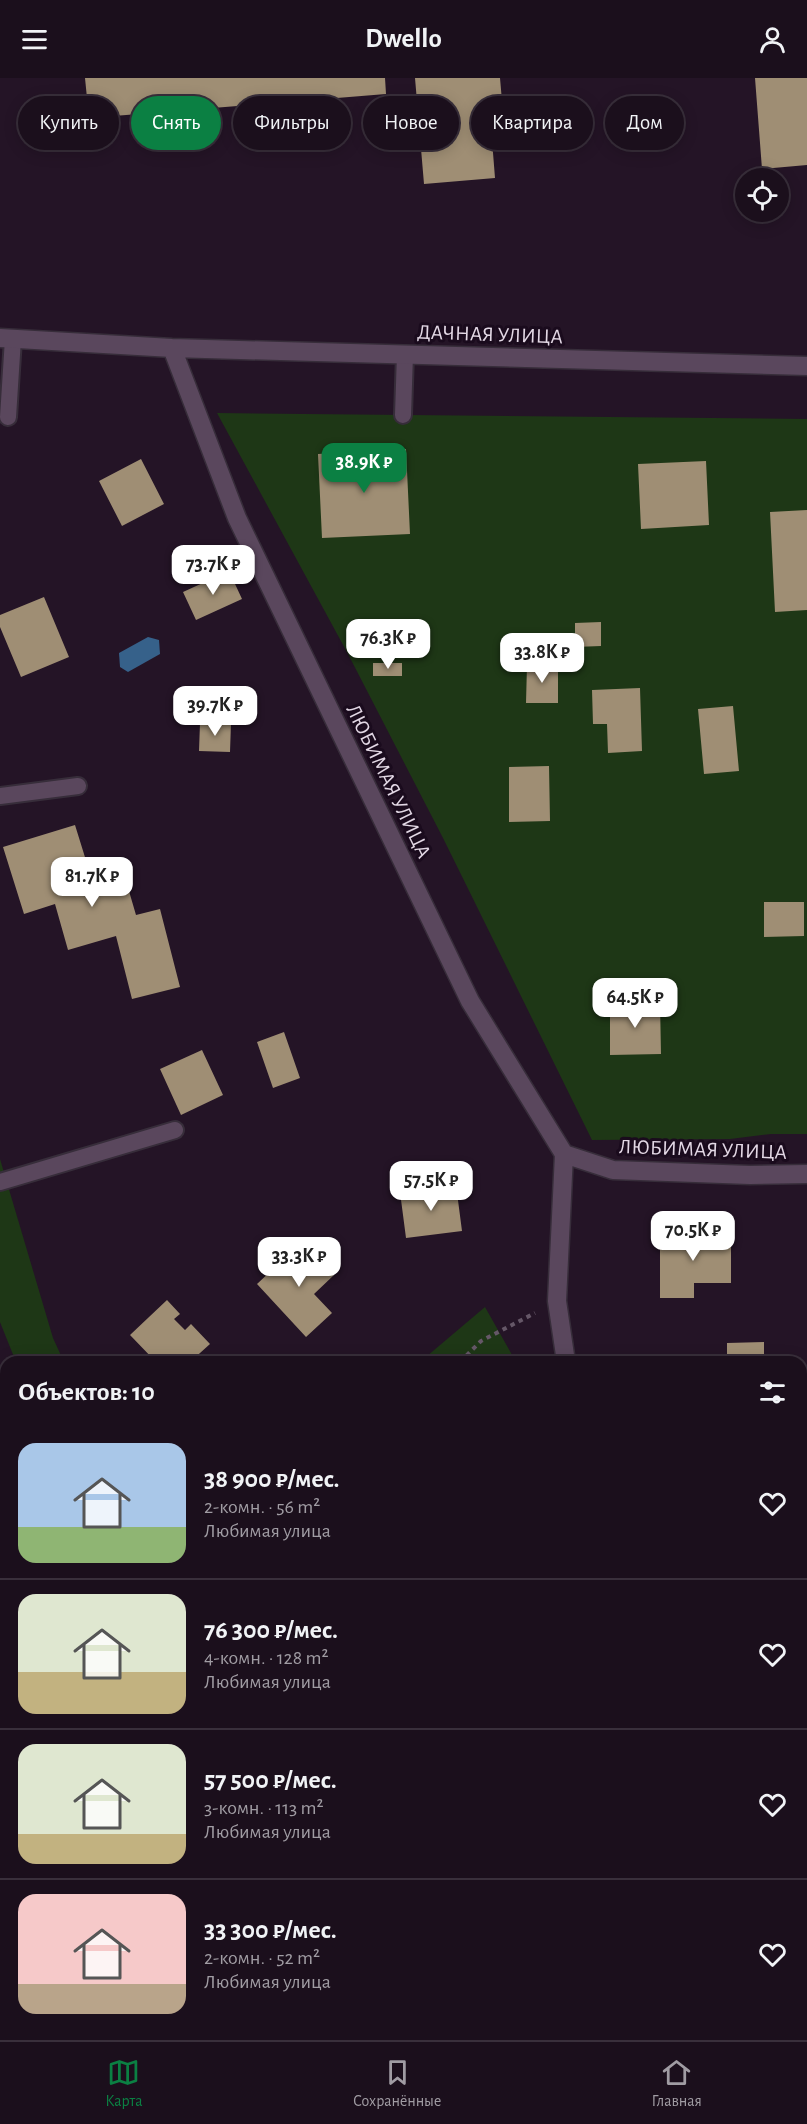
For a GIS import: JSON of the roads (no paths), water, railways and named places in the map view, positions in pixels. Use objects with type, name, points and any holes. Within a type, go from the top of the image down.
[{"type":"street","name":"ДАЧНАЯ УЛИЦА","points":[[6,339],[172,348],[807,366]]},
{"type":"street","name":"ЛЮБИМАЯ УЛИЦА","points":[[172,348],[237,518],[470,1001],[564,1154],[613,1170],[750,1175],[807,1174]]},
{"type":"street","points":[[564,1154],[556,1301],[565,1356]]},
{"type":"lane","points":[[6,339],[8,417]]},
{"type":"lane","points":[[403,415],[405,354]]},
{"type":"lane","points":[[0,796],[78,786]]},
{"type":"lane","points":[[0,1182],[175,1130]]},
{"type":"water","points":[[148,637],[159,640],[160,654],[128,672],[120,667],[119,653]]}]
